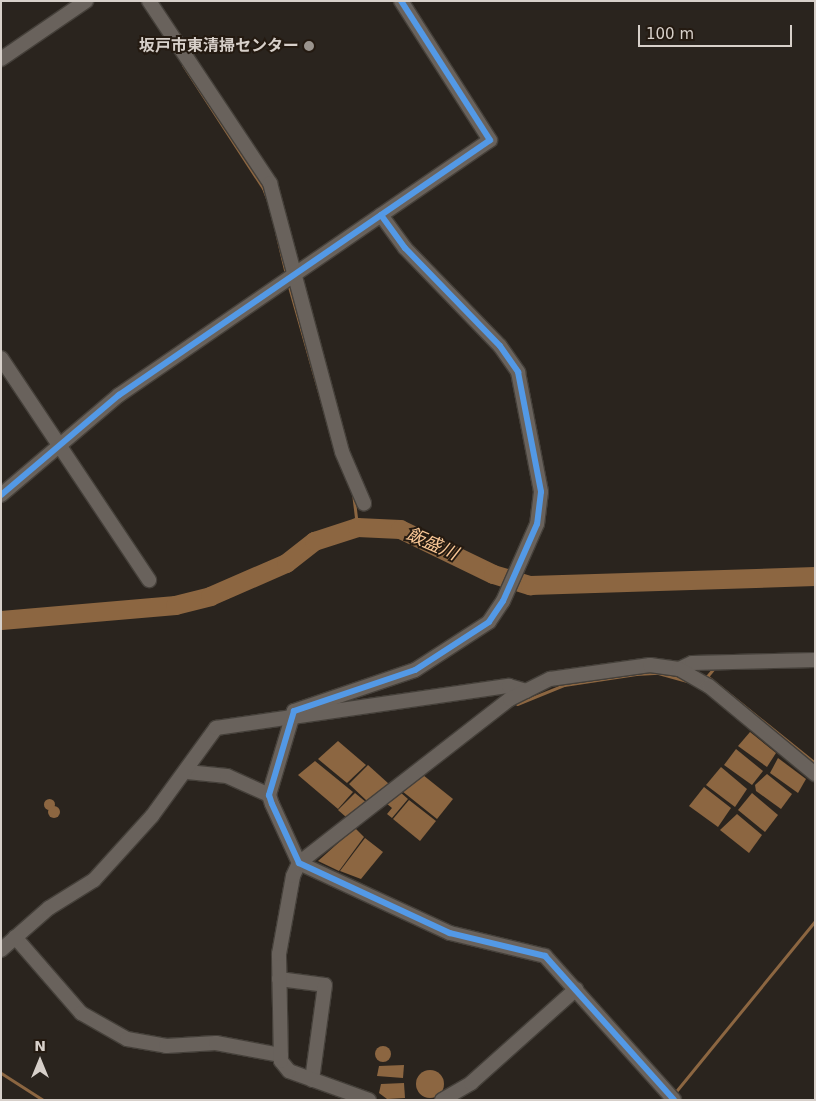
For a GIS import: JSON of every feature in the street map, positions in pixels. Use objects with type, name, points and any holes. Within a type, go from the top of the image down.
[{"type":"street","points":[[1,59],[86,1]]},
{"type":"street","points":[[149,1],[270,183],[342,452],[364,503]]},
{"type":"street","points":[[1,495],[60,443],[119,395],[490,140],[401,1]]},
{"type":"street","points":[[369,1100],[289,1071],[281,1056],[279,979],[281,935],[299,862],[269,795],[294,711],[415,670],[489,622],[503,601],[525,555],[537,524],[541,492],[518,372],[500,346],[405,248],[381,215]]},
{"type":"street","points":[[1,358],[60,443],[149,580]]},
{"type":"street","points":[[679,669],[692,663],[815,660]]},
{"type":"street","points":[[299,862],[526,691],[550,679],[650,665],[679,669],[709,686],[815,774]]},
{"type":"street","points":[[1,950],[49,908],[94,880],[187,772],[216,728],[509,686],[526,691]]},
{"type":"street","points":[[187,772],[227,776],[269,795]]},
{"type":"street","points":[[299,862],[450,932],[545,956],[674,1100]]},
{"type":"street","points":[[15,937],[81,1013],[120,1036],[145,1044],[216,1043],[281,1056]]},
{"type":"street","points":[[279,979],[325,986],[312,1080]]},
{"type":"street","points":[[442,1100],[472,1083],[576,989]]},
{"type":"shaded area","points":[[750,732],[776,753],[767,767],[738,746]]},
{"type":"shaded area","points":[[338,741],[366,765],[347,783],[318,759]]},
{"type":"shaded area","points":[[736,749],[763,771],[752,785],[724,765]]},
{"type":"shaded area","points":[[778,758],[806,779],[798,793],[770,773]]},
{"type":"shaded area","points":[[315,761],[353,792],[338,809],[298,775]]},
{"type":"shaded area","points":[[368,765],[389,784],[367,801],[349,784]]},
{"type":"shaded area","points":[[721,767],[747,789],[735,807],[706,785]]},
{"type":"shaded area","points":[[767,774],[792,794],[781,809],[756,791],[755,785]]},
{"type":"shaded area","points":[[423,775],[453,799],[437,819],[402,791]]},
{"type":"shaded area","points":[[704,787],[731,808],[718,827],[689,806]]},
{"type":"shaded area","points":[[400,792],[408,799],[392,818],[387,814],[392,808],[386,803]]},
{"type":"shaded area","points":[[355,793],[367,803],[346,817],[338,810]]},
{"type":"shaded area","points":[[752,793],[778,815],[765,832],[738,810]]},
{"type":"shaded area","points":[[49,798],[55,804],[49,810],[43,804]]},
{"type":"shaded area","points":[[409,800],[436,821],[420,841],[393,819]]},
{"type":"shaded area","points":[[52,806],[56,806],[60,812],[56,818],[52,818],[48,814],[48,810]]},
{"type":"shaded area","points":[[737,814],[762,835],[749,853],[720,830]]},
{"type":"shaded area","points":[[355,828],[364,837],[339,871],[318,861]]},
{"type":"shaded area","points":[[365,838],[383,852],[361,879],[340,871]]},
{"type":"shaded area","points":[[383,1046],[391,1054],[383,1062],[375,1054]]},
{"type":"shaded area","points":[[404,1065],[403,1078],[377,1076],[379,1066]]},
{"type":"shaded area","points":[[430,1070],[440,1074],[444,1084],[440,1094],[430,1098],[420,1094],[416,1084],[420,1074]]},
{"type":"shaded area","points":[[404,1083],[405,1098],[387,1099],[379,1093],[381,1084]]},
{"type":"waterway","points":[[183,65],[263,188],[269,204]]},
{"type":"waterway","points":[[276,232],[286,274]]},
{"type":"waterway","points":[[288,283],[323,407]]},
{"type":"waterway","points":[[353,493],[357,527]]},
{"type":"waterway","name":"飯盛川","points":[[1,620],[175,605],[210,596],[286,563],[314,541],[357,527],[400,529],[493,574],[530,585],[815,576]]},
{"type":"waterway","points":[[704,680],[714,668]]},
{"type":"waterway","points":[[517,704],[564,685],[636,674],[658,673],[701,685]]},
{"type":"waterway","points":[[707,676],[815,763]]},
{"type":"waterway","points":[[673,1095],[815,921]]},
{"type":"waterway","points":[[1,1073],[43,1100]]},
{"type":"cycle path","points":[[1,495],[119,395],[490,140],[401,1]]},
{"type":"cycle path","points":[[381,215],[405,248],[500,346],[518,372],[541,492],[537,524],[503,601],[489,622],[415,670],[294,711],[269,795],[299,863],[450,933],[545,956],[674,1100]]},
{"type":"place","name":"坂戸市東清掃センター","points":[[309,46]]}]
